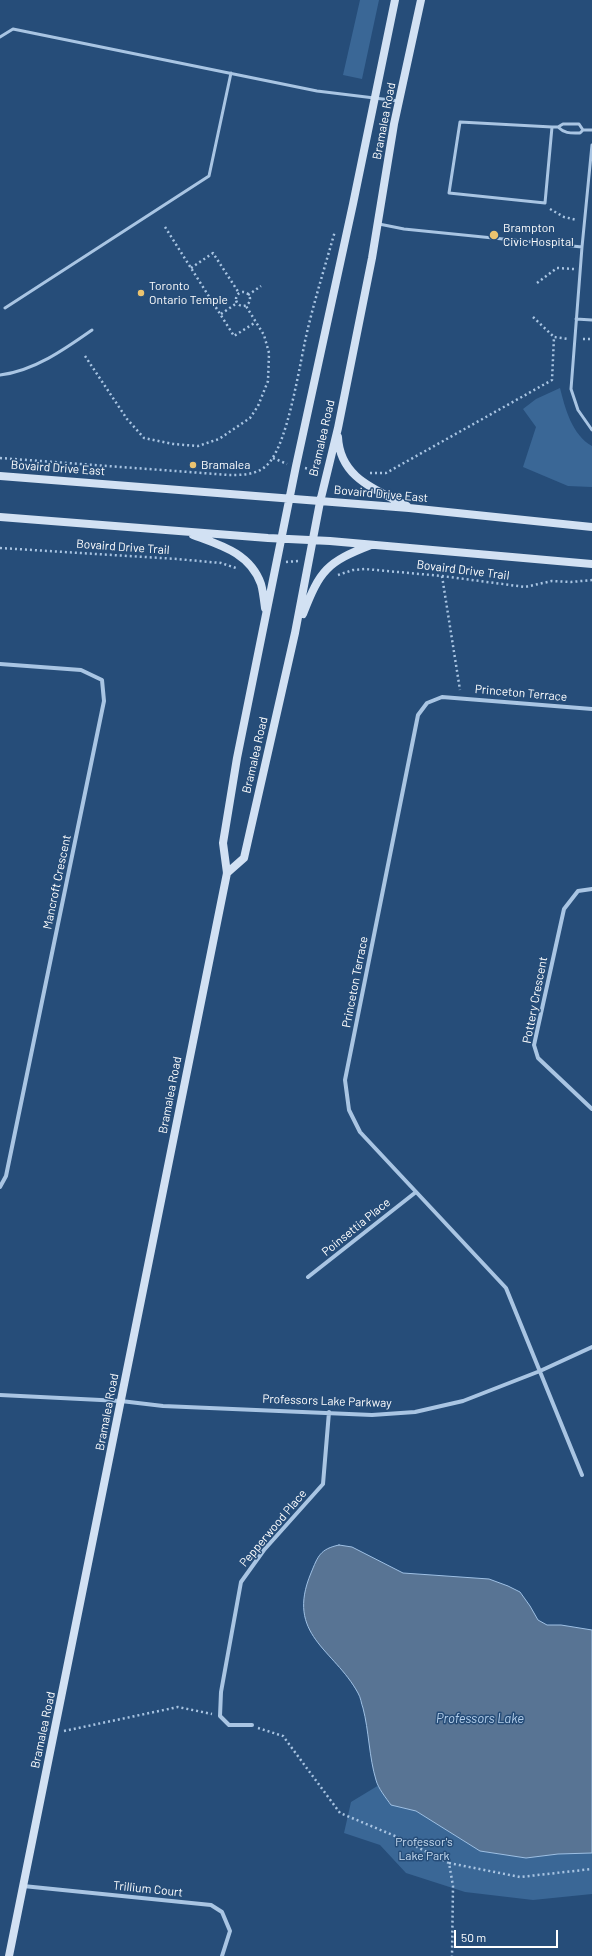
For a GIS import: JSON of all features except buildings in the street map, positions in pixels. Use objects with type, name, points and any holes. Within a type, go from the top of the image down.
[{"type":"main road","name":"Bramalea Road","points":[[9,1956],[227,873],[223,843],[237,758],[296,466],[353,204],[395,0]]},
{"type":"main road","name":"Bramalea Road","points":[[227,873],[244,858],[295,634],[320,502],[338,428],[372,258],[399,101],[421,0]]},
{"type":"main road","points":[[338,428],[339,450],[345,464],[353,474],[409,508]]},
{"type":"main road","name":"Bovaird Drive East","points":[[0,476],[409,508],[592,527]]},
{"type":"main road","points":[[0,517],[373,545],[592,564]]},
{"type":"main road","points":[[185,532],[230,549],[243,558],[254,570],[261,584],[266,613]]},
{"type":"main road","points":[[295,634],[312,591],[324,571],[343,556],[373,545]]},
{"type":"street","name":"Mancroft Crescent","points":[[0,664],[81,670],[102,680],[104,701],[6,1176],[0,1187]]},
{"type":"street","name":"Princeton Terrace","points":[[582,1475],[506,1288],[360,1132],[349,1110],[345,1080],[418,715],[427,703],[442,697],[592,709]]},
{"type":"street","name":"Pottery Crescent","points":[[592,889],[578,891],[564,909],[534,1045],[538,1058],[592,1109]]},
{"type":"street","name":"Poinsettia Place","points":[[308,1277],[416,1192]]},
{"type":"street","name":"Professors Lake Parkway","points":[[0,1395],[121,1401],[163,1406],[372,1415],[415,1412],[462,1401],[540,1371],[592,1347]]},
{"type":"street","name":"Pepperwood Place","points":[[220,1716],[221,1692],[242,1582],[264,1550],[323,1484],[329,1412]]},
{"type":"street","points":[[220,1716],[229,1725],[252,1725]]},
{"type":"street","name":"Trillium Court","points":[[23,1886],[211,1906],[222,1912],[230,1931],[222,1956]]},
{"type":"lane","points":[[0,37],[13,29],[317,91],[374,100],[399,101]]},
{"type":"lane","points":[[5,308],[209,176],[231,73]]},
{"type":"lane","points":[[552,128],[545,203],[449,193],[460,122],[552,128],[563,124],[579,124],[583,130]]},
{"type":"lane","points":[[558,127],[563,132],[580,133],[583,130],[592,130]]},
{"type":"lane","points":[[592,145],[584,221],[571,389],[578,410],[592,430]]},
{"type":"lane","points":[[588,193],[592,194]]},
{"type":"lane","points":[[377,224],[404,229],[582,247]]},
{"type":"lane","points":[[576,319],[592,320]]},
{"type":"lane","points":[[0,376],[35,365],[92,330]]},
{"type":"path","points":[[550,209],[564,217],[584,221]]},
{"type":"path","points":[[165,227],[234,336],[256,322]]},
{"type":"path","points":[[0,458],[228,475],[248,475],[266,466],[280,448],[285,431],[308,327],[335,229]]},
{"type":"path","points":[[192,268],[213,253],[239,293]]},
{"type":"path","points":[[537,283],[557,268],[580,269]]},
{"type":"path","points":[[248,295],[261,286]]},
{"type":"path","points":[[239,293],[244,292],[248,295],[250,301],[246,306]]},
{"type":"path","points":[[237,303],[236,298],[239,293]]},
{"type":"path","points":[[220,314],[237,303]]},
{"type":"path","points":[[237,303],[241,306],[246,306]]},
{"type":"path","points":[[85,356],[126,419],[144,438],[173,444],[198,446],[226,435],[250,418],[258,406],[268,382],[269,353],[264,335],[246,306]]},
{"type":"path","points":[[533,317],[554,337],[574,340]]},
{"type":"path","points":[[368,473],[386,473],[552,380],[554,337]]},
{"type":"path","points":[[272,458],[281,463],[327,473]]},
{"type":"path","name":"Bovaird Drive Trail","points":[[0,548],[220,563],[237,568],[241,567]]},
{"type":"path","points":[[277,562],[309,561]]},
{"type":"path","name":"Bovaird Drive Trail","points":[[334,573],[337,576],[353,570],[365,569],[442,576],[525,587],[552,581],[571,582],[592,580]]},
{"type":"path","points":[[442,576],[461,698]]},
{"type":"path","points":[[54,1733],[178,1707],[220,1716]]},
{"type":"path","points":[[252,1725],[283,1736],[340,1813],[395,1836],[449,1863],[520,1877],[592,1869]]},
{"type":"path","points":[[449,1863],[453,1886],[452,1956]]},
{"type":"green space","points":[[360,0],[379,0],[362,79],[343,75]]},
{"type":"green space","points":[[560,388],[564,404],[574,428],[585,441],[592,446],[592,487],[568,486],[523,467],[536,427],[523,409],[536,399]]},
{"type":"green space","name":"Professor's Lake Park","points":[[379,1785],[391,1805],[416,1811],[480,1851],[526,1858],[558,1854],[592,1853],[592,1894],[533,1900],[465,1892],[406,1873],[380,1845],[344,1833],[351,1802]]},
{"type":"water","name":"Professors Lake","points":[[339,1545],[352,1547],[403,1573],[489,1579],[520,1592],[538,1620],[547,1625],[561,1625],[592,1630],[592,1853],[558,1854],[526,1858],[480,1851],[416,1811],[391,1805],[380,1790],[376,1780],[365,1717],[359,1695],[348,1678],[316,1640],[308,1627],[304,1612],[305,1594],[311,1573],[320,1554]]},
{"type":"place","name":"Brampton Civic Hospital","points":[[494,235]]},
{"type":"place","name":"Toronto Ontario Temple","points":[[141,293]]},
{"type":"place","name":"Bramalea","points":[[193,465]]}]
